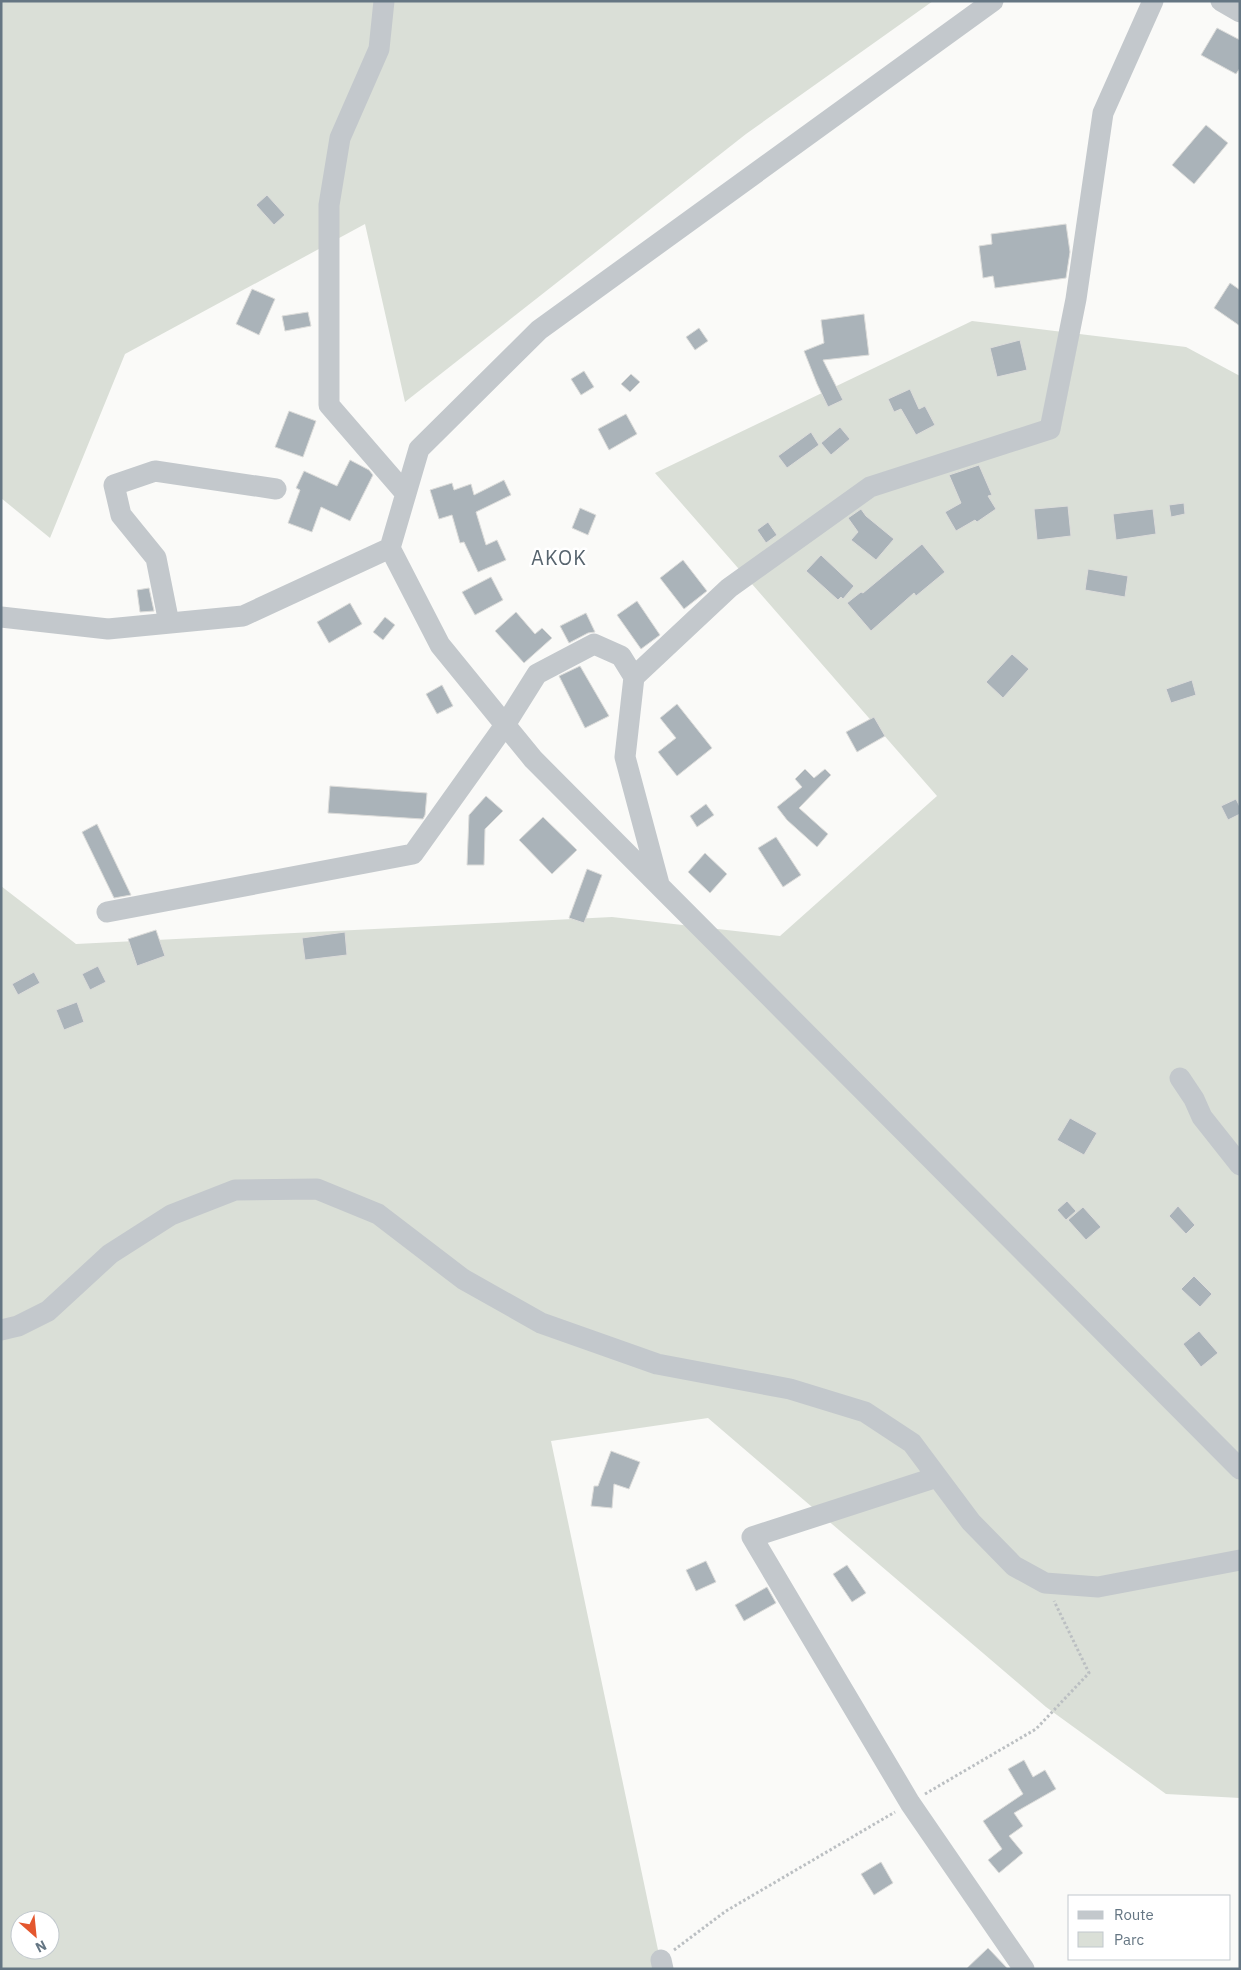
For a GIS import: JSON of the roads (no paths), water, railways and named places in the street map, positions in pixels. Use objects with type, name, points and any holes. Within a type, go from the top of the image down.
[{"type":"street","points":[[384,1],[380,49],[340,138],[329,204],[329,406],[406,494]]},
{"type":"street","points":[[993,1],[539,330],[419,449],[390,548],[440,645],[533,759],[1240,1469]]},
{"type":"street","points":[[634,677],[729,588],[870,487],[1050,429],[1076,299],[1103,113],[1152,1]]},
{"type":"street","points":[[1221,1],[1240,12]]},
{"type":"street","points":[[168,623],[156,558],[122,515],[114,485],[155,471],[276,489]]},
{"type":"street","points":[[1,617],[108,629],[243,616],[390,548]]},
{"type":"street","points":[[107,912],[413,854],[505,725],[537,674],[594,644],[621,656],[634,677],[625,757],[660,886]]},
{"type":"street","points":[[1180,1078],[1202,1116],[1240,1165]]},
{"type":"street","points":[[1,1330],[18,1326],[48,1311],[110,1254],[171,1215],[235,1190],[317,1189],[378,1214],[463,1279],[541,1323],[657,1364],[790,1389],[866,1412],[912,1444],[971,1522],[1014,1566],[1045,1582],[1098,1587],[1240,1560]]},
{"type":"street","points":[[937,1477],[752,1537],[910,1803],[1024,1969]]},
{"type":"district","name":"AKOK","points":[[559,557]]}]
